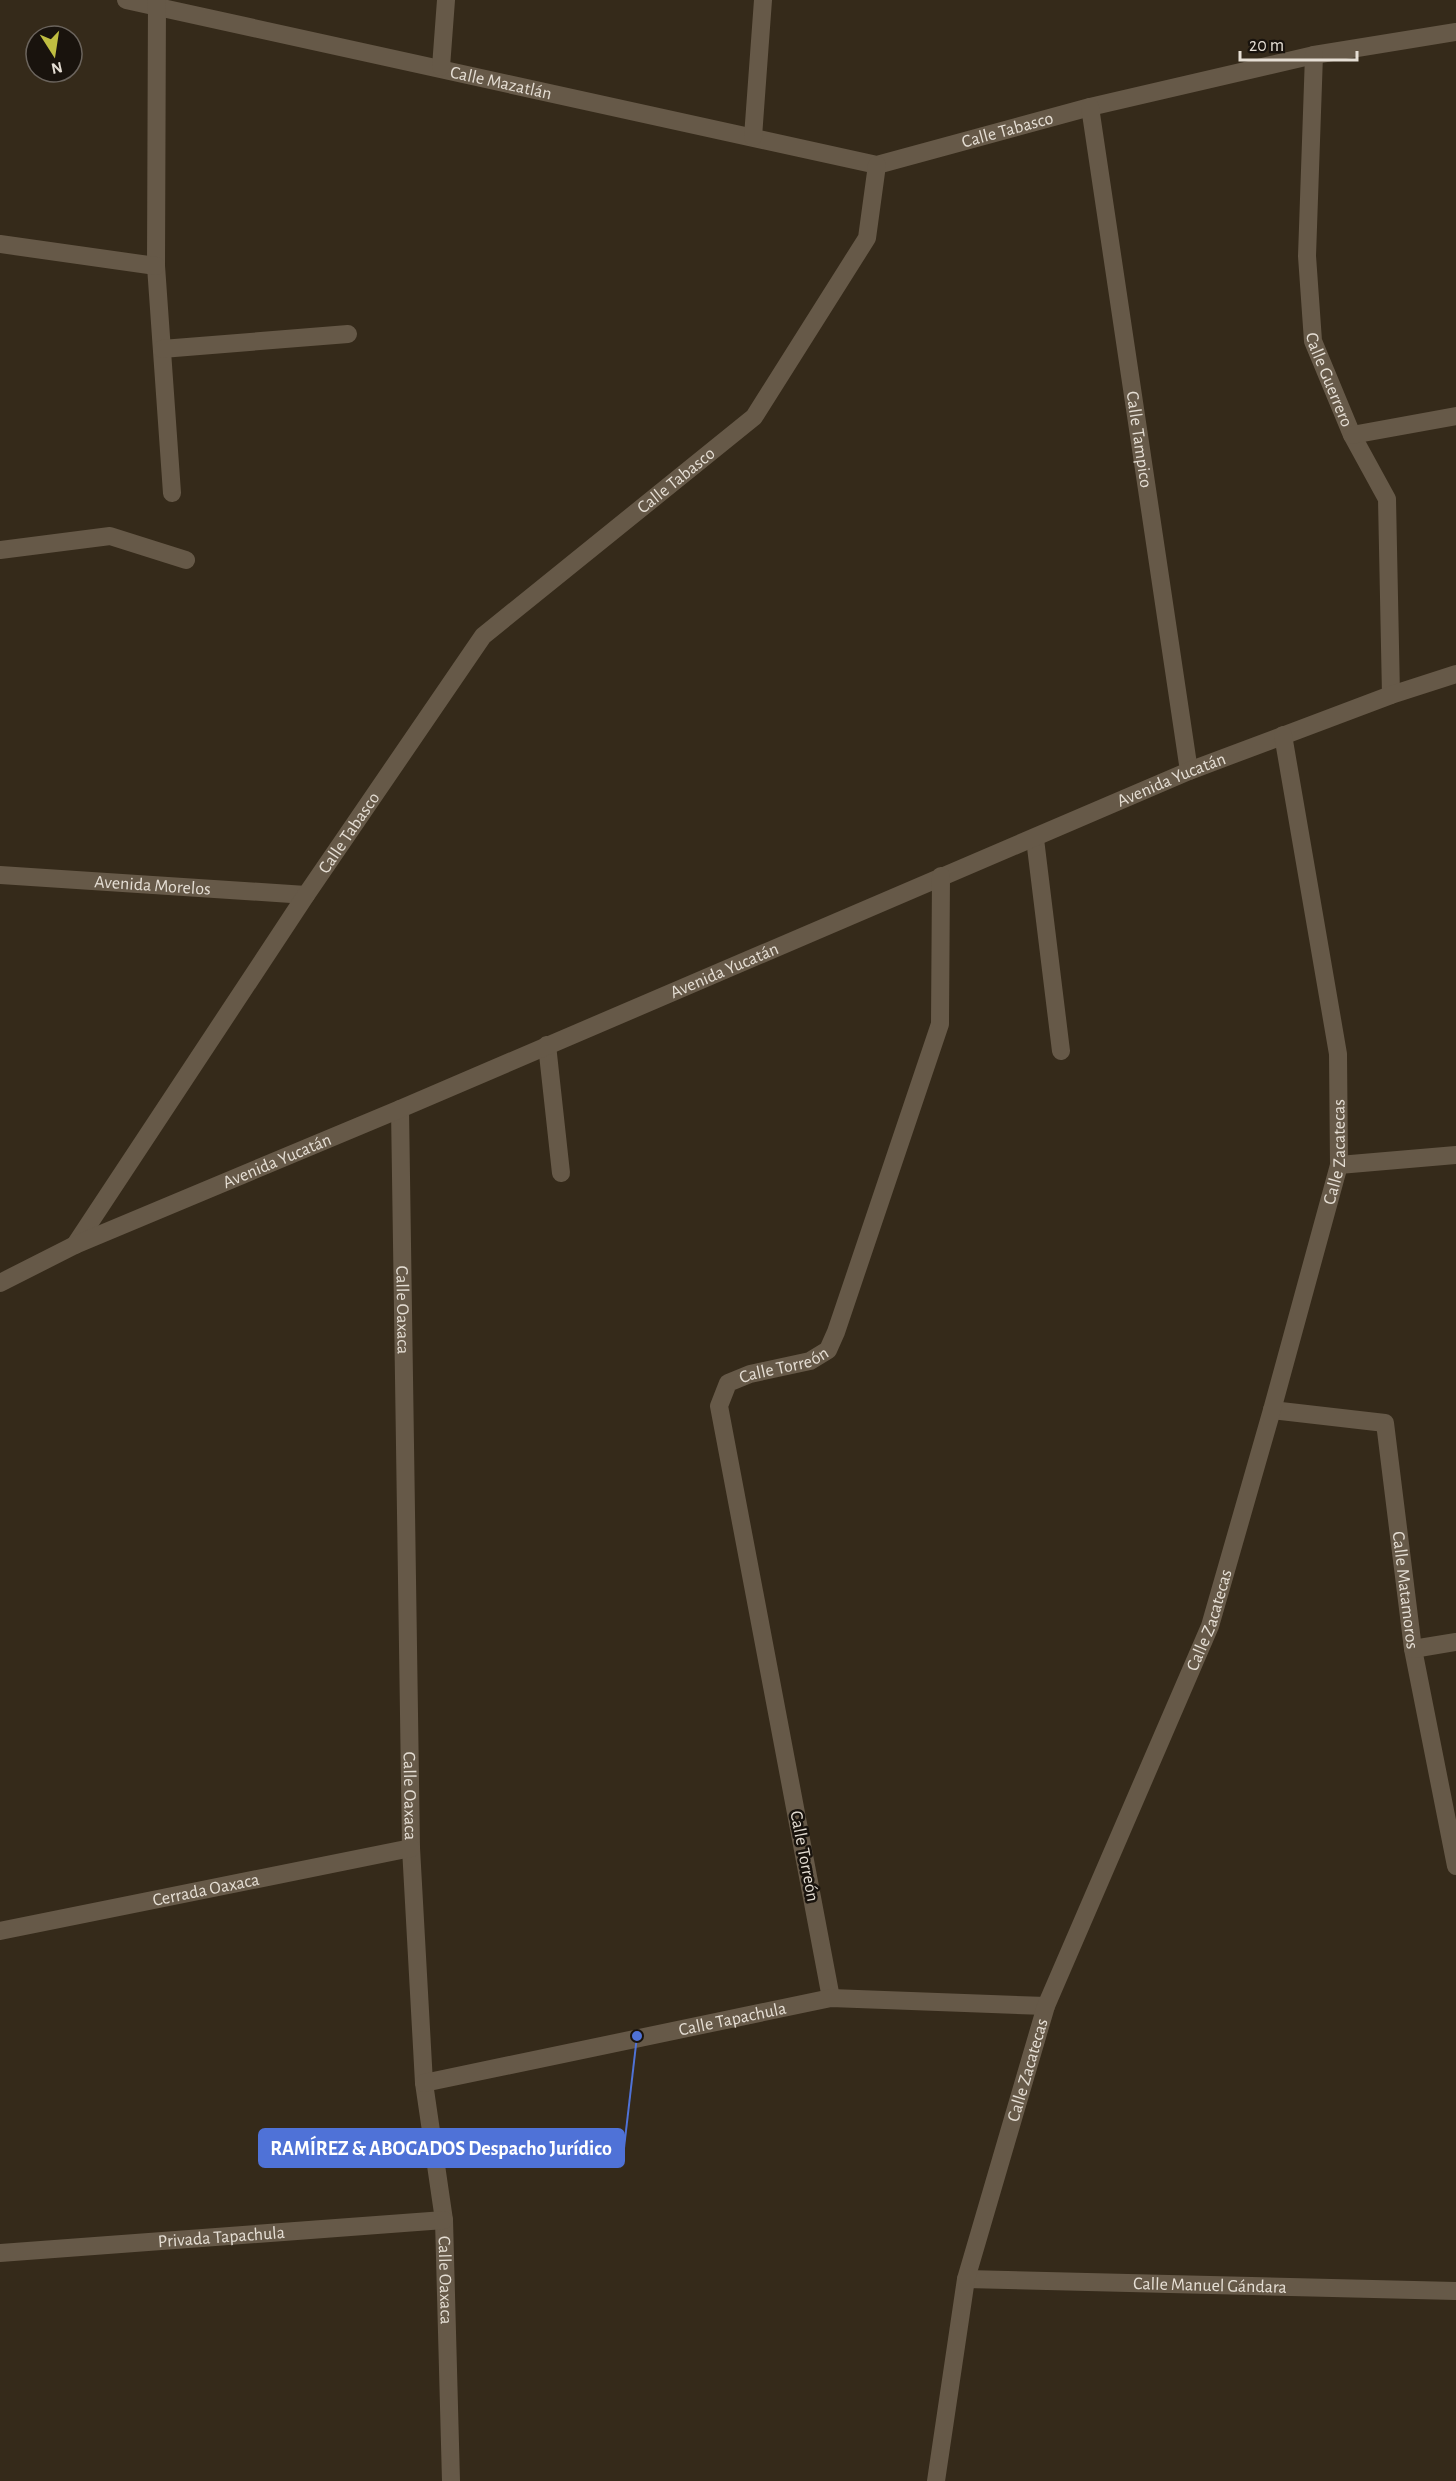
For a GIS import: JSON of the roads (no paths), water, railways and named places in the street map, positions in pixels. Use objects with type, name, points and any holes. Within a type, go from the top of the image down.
[{"type":"street","name":"Calle Mazatlán","points":[[126,0],[157,3],[878,165]]},
{"type":"street","points":[[441,67],[446,0]]},
{"type":"street","points":[[753,137],[763,0]]},
{"type":"street","points":[[157,3],[156,266],[172,493]]},
{"type":"street","name":"Calle Tabasco","points":[[75,1245],[306,895],[483,636],[754,417],[867,238],[878,165],[1090,107],[1314,55],[1456,32]]},
{"type":"street","name":"Calle Guerrero","points":[[1314,55],[1307,256],[1314,341],[1352,435],[1387,499],[1390,695]]},
{"type":"street","name":"Calle Tampico","points":[[1090,107],[1189,771]]},
{"type":"street","points":[[0,244],[156,266]]},
{"type":"street","points":[[162,349],[348,334]]},
{"type":"street","points":[[1352,435],[1456,416]]},
{"type":"street","points":[[0,550],[110,536],[186,560]]},
{"type":"street","name":"Avenida Yucatán","points":[[0,1283],[75,1245],[400,1109],[941,876],[1035,839],[1189,771],[1390,695],[1456,674]]},
{"type":"street","name":"Calle Zacatecas","points":[[936,2481],[966,2279],[1046,2006],[1210,1626],[1339,1166],[1338,1054],[1283,735]]},
{"type":"street","points":[[1035,839],[1061,1051]]},
{"type":"street","name":"Avenida Morelos","points":[[0,875],[306,895]]},
{"type":"street","name":"Calle Torreón","points":[[831,1998],[720,1406],[728,1383],[750,1374],[810,1361],[828,1350],[836,1332],[940,1024],[941,876]]},
{"type":"street","points":[[547,1045],[561,1173]]},
{"type":"street","name":"Calle Oaxaca","points":[[400,1109],[411,1848],[424,2083],[444,2220],[451,2481]]},
{"type":"street","points":[[1339,1166],[1456,1155]]},
{"type":"street","name":"Calle Matamoros","points":[[1272,1410],[1385,1423],[1413,1649],[1456,1866]]},
{"type":"street","points":[[1413,1649],[1456,1642]]},
{"type":"street","name":"Cerrada Oaxaca","points":[[0,1930],[411,1848]]},
{"type":"street","name":"Calle Tapachula","points":[[424,2083],[831,1998],[1046,2006]]},
{"type":"street","name":"Privada Tapachula","points":[[0,2253],[444,2220]]},
{"type":"street","name":"Calle Manuel Gándara","points":[[966,2279],[1456,2291]]},
{"type":"place","name":"RAMÍREZ & ABOGADOS Despacho Jurídico","points":[[637,2036]]}]
